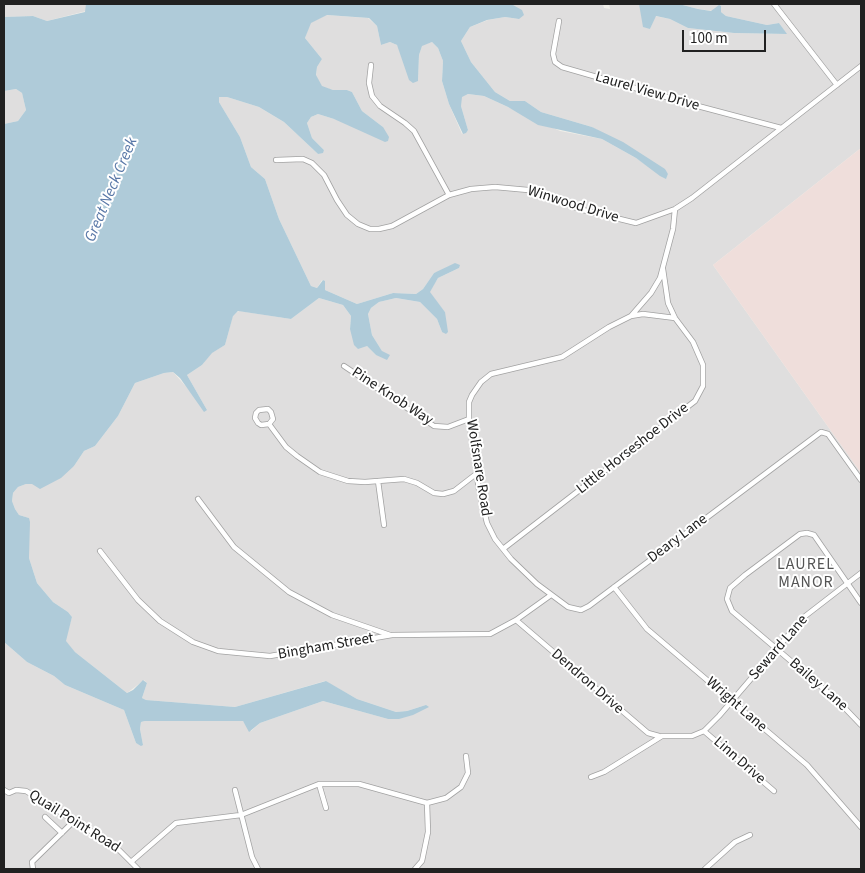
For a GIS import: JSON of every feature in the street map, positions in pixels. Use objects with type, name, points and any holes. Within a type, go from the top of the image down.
[{"type":"street","points":[[774,4],[837,85]]},
{"type":"street","name":"Laurel View Drive","points":[[558,21],[553,54],[556,62],[562,67],[694,106],[781,128]]},
{"type":"street","points":[[371,65],[369,83],[372,96],[380,106],[406,123],[414,131],[449,195]]},
{"type":"street","name":"Winwood Drive","points":[[276,160],[303,160],[312,163],[324,175],[347,215],[358,224],[370,229],[392,226],[449,195],[487,187],[521,189],[551,197],[579,209],[636,223],[675,209],[692,198],[861,66]]},
{"type":"street","name":"Wolfsnare Road","points":[[562,602],[522,571],[495,539],[487,522],[476,474],[469,419],[472,395],[486,377],[498,372],[523,368],[562,357],[631,316],[656,286],[663,268],[673,229],[675,209]]},
{"type":"street","name":"Little Horseshoe Drive","points":[[503,549],[695,401],[703,386],[703,365],[694,342],[675,318],[668,304],[663,268]]},
{"type":"street","points":[[631,316],[643,314],[675,318]]},
{"type":"street","name":"Pine Knob Way","points":[[344,366],[434,426],[448,427],[469,419]]},
{"type":"street","points":[[268,409],[271,412],[273,419],[269,424],[261,425],[258,423],[255,418],[259,410],[268,409]]},
{"type":"street","points":[[269,424],[286,447],[320,472],[348,481],[404,479],[417,483],[434,493],[443,494],[454,491],[476,474]]},
{"type":"street","name":"Deary Lane","points":[[562,602],[574,610],[581,610],[589,606],[821,432],[828,434],[861,480]]},
{"type":"street","points":[[378,481],[384,525]]},
{"type":"street","points":[[198,500],[234,547],[288,592],[332,615],[392,635]]},
{"type":"street","name":"Bailey Lane","points":[[847,583],[814,535],[800,534],[730,588],[727,599],[730,607],[751,628],[838,701],[861,725]]},
{"type":"street","name":"Bingham Street","points":[[100,551],[138,600],[160,621],[193,642],[218,651],[270,656],[392,635],[490,634],[516,620],[551,595]]},
{"type":"street","name":"Seward Lane","points":[[704,731],[732,702],[776,649],[811,611],[861,573]]},
{"type":"street","points":[[847,583],[861,603]]},
{"type":"street","name":"Wright Lane","points":[[614,587],[647,629],[806,765],[860,826]]},
{"type":"street","name":"Dendron Drive","points":[[516,620],[648,734],[662,736]]},
{"type":"street","points":[[591,777],[604,772],[662,736],[692,736],[704,731]]},
{"type":"street","name":"Linn Drive","points":[[704,731],[774,791]]},
{"type":"street","points":[[131,862],[176,823],[242,815],[319,784],[359,784],[427,803],[446,798],[460,787],[468,773],[466,756]]},
{"type":"street","points":[[319,784],[326,808]]},
{"type":"street","name":"Quail Point Road","points":[[4,790],[9,793],[16,790],[26,791],[115,846],[138,869]]},
{"type":"street","points":[[235,790],[252,857],[258,869]]},
{"type":"street","points":[[415,869],[422,861],[428,832],[427,803]]},
{"type":"street","points":[[45,817],[62,833]]},
{"type":"street","points":[[34,869],[32,862],[75,820]]},
{"type":"street","points":[[705,869],[735,842],[750,835]]},
{"type":"shaded area","points":[[4,4],[86,4],[86,11],[47,21],[33,16],[4,17]]},
{"type":"shaded area","points":[[483,4],[603,4],[604,8],[610,9],[609,4],[639,4],[650,29],[655,16],[670,19],[688,28],[734,33],[786,34],[779,23],[767,25],[726,16],[721,12],[679,4],[861,4],[861,148],[713,265],[861,473],[861,869],[4,869],[4,642],[27,662],[54,676],[65,685],[124,710],[136,743],[143,745],[140,729],[141,722],[145,721],[243,721],[251,731],[260,723],[323,701],[388,719],[426,705],[407,711],[396,712],[357,699],[325,681],[235,707],[146,700],[142,698],[147,683],[144,680],[127,693],[75,652],[65,641],[72,617],[53,602],[37,583],[29,558],[29,518],[19,515],[12,501],[13,493],[18,487],[32,484],[74,466],[84,451],[95,446],[118,416],[135,383],[164,373],[173,372],[207,410],[187,375],[202,365],[211,353],[225,345],[233,315],[239,311],[291,319],[319,298],[343,305],[351,316],[350,329],[376,355],[382,351],[372,335],[368,314],[371,308],[379,302],[396,298],[420,302],[437,319],[442,332],[445,312],[429,292],[438,278],[459,268],[434,273],[423,289],[416,294],[393,293],[357,304],[325,290],[325,281],[322,280],[317,288],[311,286],[279,219],[265,179],[251,167],[240,137],[219,102],[219,97],[227,97],[259,107],[284,122],[318,154],[324,150],[312,138],[307,123],[311,117],[318,114],[334,119],[383,127],[362,111],[352,92],[322,87],[316,76],[317,67],[322,59],[305,38],[310,23],[326,15],[368,18],[377,26],[381,45],[390,42],[397,45],[418,81],[419,55],[422,45],[432,42],[438,48],[443,61],[442,81],[449,104],[462,134],[468,130],[461,106],[461,97],[468,94],[484,96],[560,131],[602,139],[666,178],[668,174],[592,127],[541,112],[525,101],[510,101],[495,92],[471,62],[461,41],[470,27],[488,20],[505,17],[519,19],[492,5]]},
{"type":"shaded area","points":[[16,89],[22,93],[26,110],[18,121],[4,124],[4,91]]},
{"type":"shaded area","points":[[861,148],[861,473],[713,265]]},
{"type":"water","name":"Great Neck Creek","points":[[86,4],[513,5],[522,10],[524,15],[519,19],[505,17],[487,20],[470,27],[461,41],[471,62],[495,92],[510,101],[525,101],[541,112],[592,127],[623,142],[665,169],[668,174],[666,179],[660,176],[636,158],[602,139],[538,125],[508,107],[484,96],[468,94],[462,97],[461,106],[468,130],[463,134],[449,104],[442,81],[443,61],[438,48],[432,42],[422,46],[419,55],[418,81],[413,83],[409,80],[397,45],[390,42],[381,45],[377,26],[369,18],[327,15],[311,23],[305,38],[322,59],[317,67],[316,75],[322,86],[333,90],[352,92],[362,111],[383,127],[389,137],[388,141],[385,142],[334,119],[318,114],[311,117],[307,123],[312,138],[324,150],[323,153],[318,154],[284,122],[259,107],[227,97],[219,97],[219,102],[240,137],[251,167],[265,179],[279,219],[311,286],[317,288],[323,280],[325,281],[325,290],[357,304],[393,293],[416,294],[423,289],[434,273],[455,263],[460,265],[459,268],[438,278],[430,292],[445,312],[448,332],[446,334],[442,332],[437,319],[420,302],[396,298],[379,302],[371,308],[368,314],[372,335],[382,351],[390,355],[387,360],[376,355],[367,346],[358,349],[354,345],[350,329],[351,316],[343,305],[319,298],[291,319],[238,311],[233,316],[225,345],[212,353],[202,365],[187,375],[207,410],[204,412],[180,378],[173,372],[164,373],[135,383],[118,416],[95,446],[84,451],[74,466],[61,478],[40,489],[32,484],[26,484],[18,487],[13,493],[12,501],[15,509],[19,515],[29,518],[29,558],[37,583],[53,602],[72,617],[66,641],[75,652],[127,693],[143,680],[147,683],[142,698],[146,700],[235,707],[326,681],[357,699],[396,712],[407,711],[426,705],[429,707],[413,715],[399,719],[388,719],[323,701],[260,723],[249,732],[243,721],[145,721],[141,722],[140,729],[143,745],[141,746],[136,743],[124,710],[65,685],[54,676],[27,662],[4,642],[4,124],[18,121],[26,110],[22,93],[16,89],[4,91],[4,17],[33,16],[47,21],[85,12]]},
{"type":"water","points":[[639,4],[679,4],[711,11],[719,5],[721,6],[721,12],[726,16],[767,25],[779,23],[787,34],[734,33],[688,28],[670,19],[656,16],[650,29],[643,27]]},
{"type":"district","name":"LAUREL MANOR","points":[[806,574]]}]
